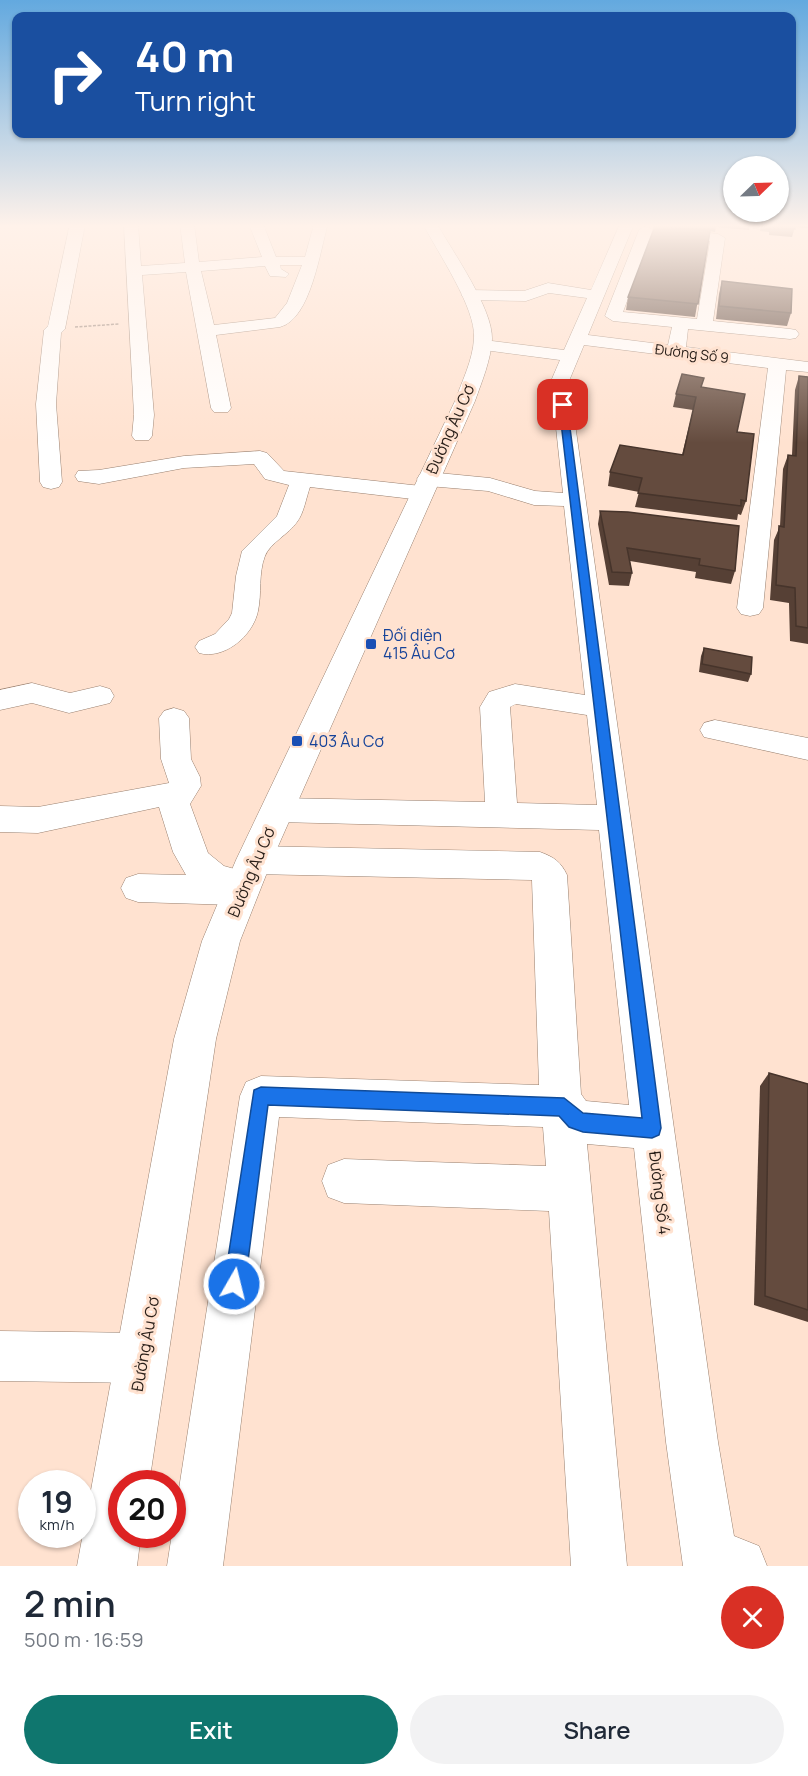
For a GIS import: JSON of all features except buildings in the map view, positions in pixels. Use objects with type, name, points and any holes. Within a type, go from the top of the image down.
[{"type":"main road","name":"Đường Âu Cơ","points":[[107,1566],[195,1039],[221,941],[246,879],[465,401],[484,345],[484,328],[470,297]]},
{"type":"street","points":[[51,482],[46,404],[53,330],[56,329],[63,297]]},
{"type":"street","points":[[137,297],[144,415],[142,436]]},
{"type":"street","points":[[199,297],[221,408]]},
{"type":"street","points":[[206,331],[280,322],[291,313],[297,298],[294,297]]},
{"type":"street","name":"Đường Số 4","points":[[595,297],[560,381],[583,506],[601,707],[692,1443],[720,1562]]},
{"type":"street","points":[[617,297],[613,316],[790,334]]},
{"type":"street","points":[[704,325],[708,297]]},
{"type":"street","points":[[676,351],[681,323]]},
{"type":"street","name":"Đường Số 9","points":[[484,345],[676,351],[783,379],[808,367]]},
{"type":"street","points":[[750,608],[783,379]]},
{"type":"street","points":[[86,476],[99,477],[184,462],[260,457],[273,474],[279,477],[425,486],[490,485],[520,496],[583,506]]},
{"type":"street","points":[[209,647],[225,640],[245,614],[248,576],[254,551],[288,519],[302,478]]},
{"type":"street","points":[[736,530],[759,533]]},
{"type":"street","points":[[0,700],[32,693],[69,703],[100,696]]},
{"type":"street","points":[[502,815],[495,707],[499,699],[515,694],[601,707]]},
{"type":"street","points":[[174,718],[176,759],[184,777],[185,786],[174,802]]},
{"type":"street","points":[[716,730],[808,748]]},
{"type":"street","points":[[0,819],[38,820],[166,794],[174,802],[183,839],[195,863],[212,876],[246,879]]},
{"type":"street","points":[[278,810],[614,818]]},
{"type":"street","points":[[138,888],[246,879],[540,866],[550,875],[560,1099],[576,1120],[652,1128]]},
{"type":"street","points":[[195,1566],[261,1096],[564,1107]]},
{"type":"street","points":[[564,1107],[568,1189],[599,1566]]},
{"type":"street","points":[[344,1180],[568,1189]]},
{"type":"street","points":[[0,1356],[142,1358]]},
{"type":"path","points":[[56,329],[138,322]]},
{"type":"place","name":"Đối diện 415 Âu Cơ","points":[[371,644]]},
{"type":"place","name":"403 Âu Cơ","points":[[297,741]]},
{"type":"route","points":[[234,1284],[261,1096],[564,1107],[569,1115],[583,1122],[652,1128],[563,405]]}]
